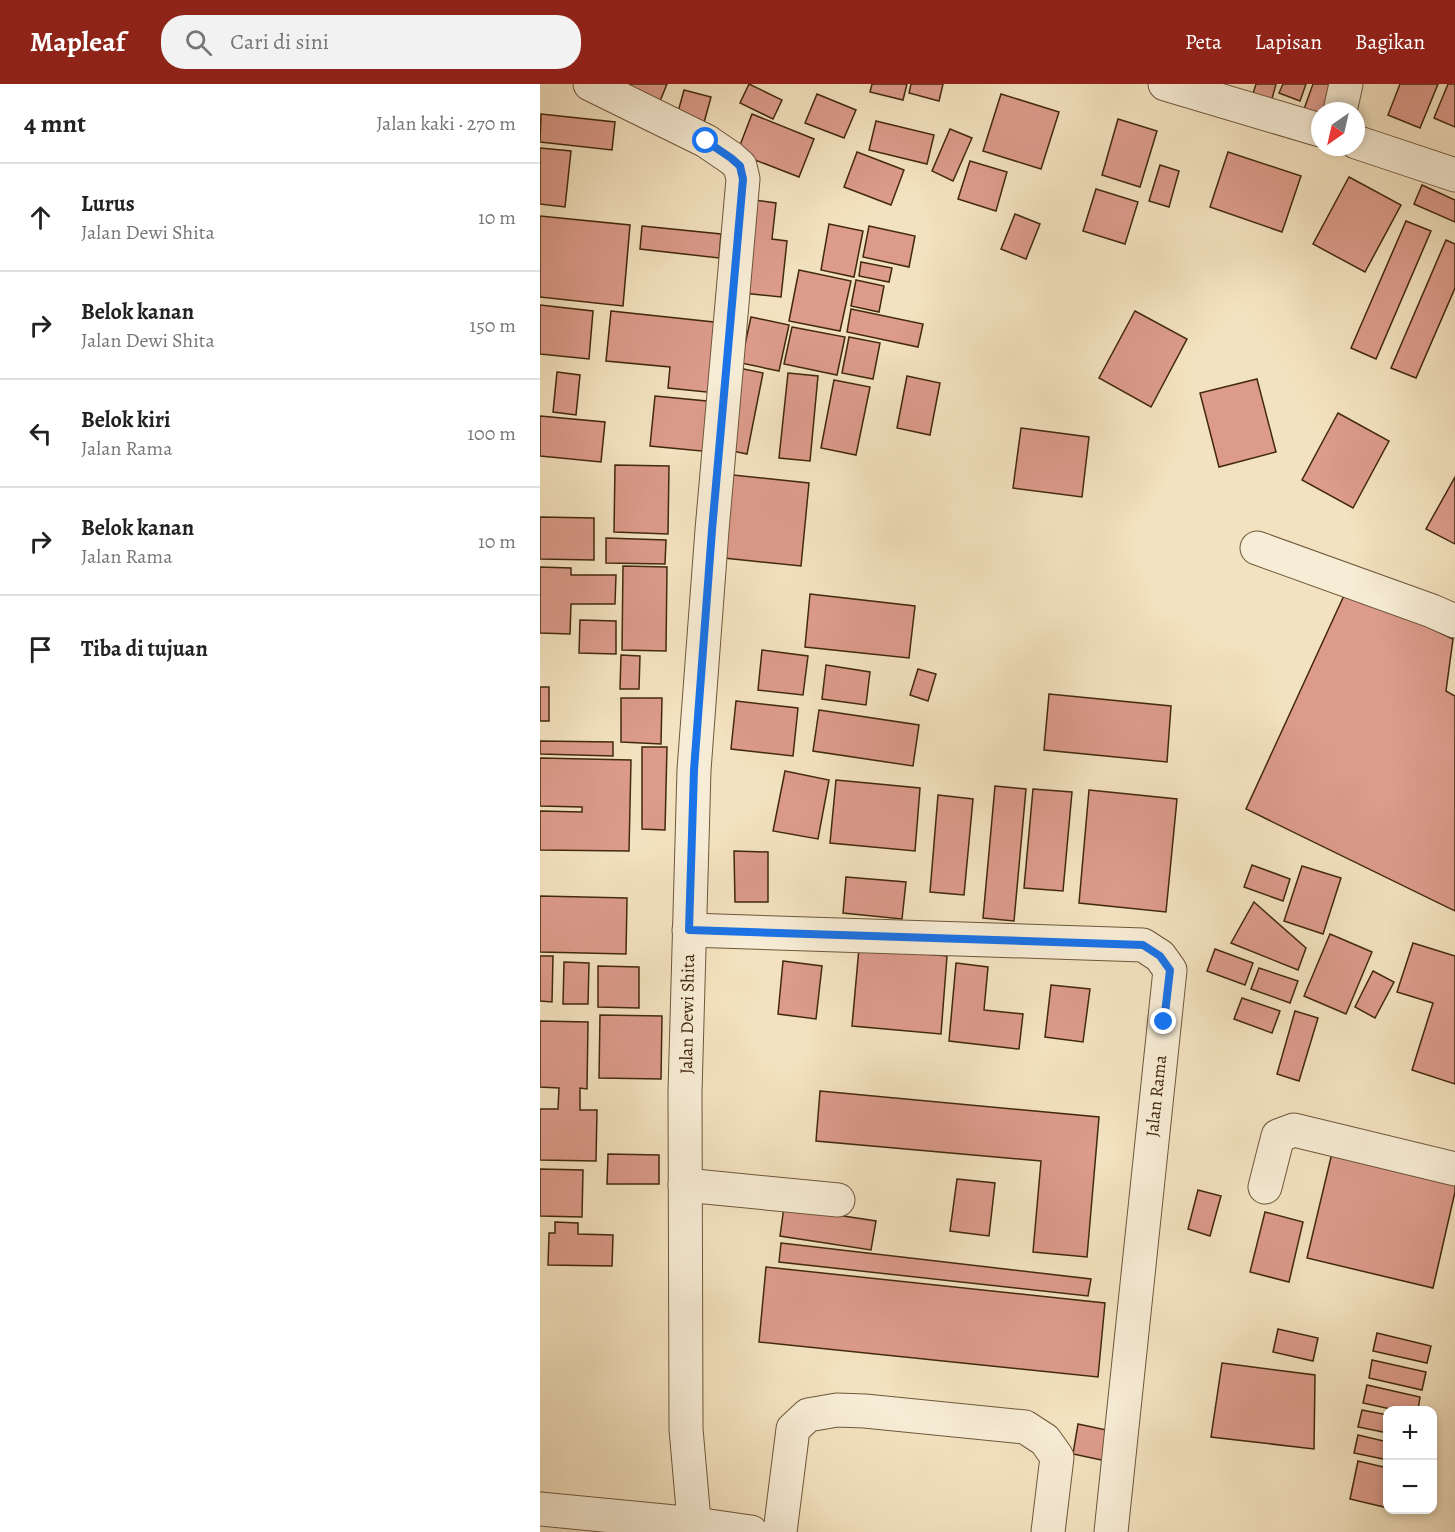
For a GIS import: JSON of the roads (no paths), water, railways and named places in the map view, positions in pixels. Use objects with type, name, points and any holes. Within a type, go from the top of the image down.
[{"type":"street","name":"Jalan Dewi Shita","points":[[590,84],[706,141],[740,166],[743,179],[712,530],[695,759],[685,1092],[686,1429],[695,1528]]},
{"type":"street","points":[[1165,84],[1311,127]]},
{"type":"street","points":[[1342,102],[1346,84]]},
{"type":"street","points":[[1365,145],[1455,175]]},
{"type":"street","points":[[1257,548],[1455,621]]},
{"type":"street","name":"Jalan Rama","points":[[689,930],[1143,945],[1160,956],[1170,970],[1111,1532]]},
{"type":"street","points":[[1265,1187],[1278,1136],[1294,1130],[1455,1168]]},
{"type":"street","points":[[685,1185],[838,1200]]},
{"type":"street","points":[[780,1532],[793,1429],[808,1415],[837,1410],[1025,1427],[1045,1440],[1057,1457],[1048,1532]]},
{"type":"street","points":[[540,1509],[695,1528],[751,1532]]}]
